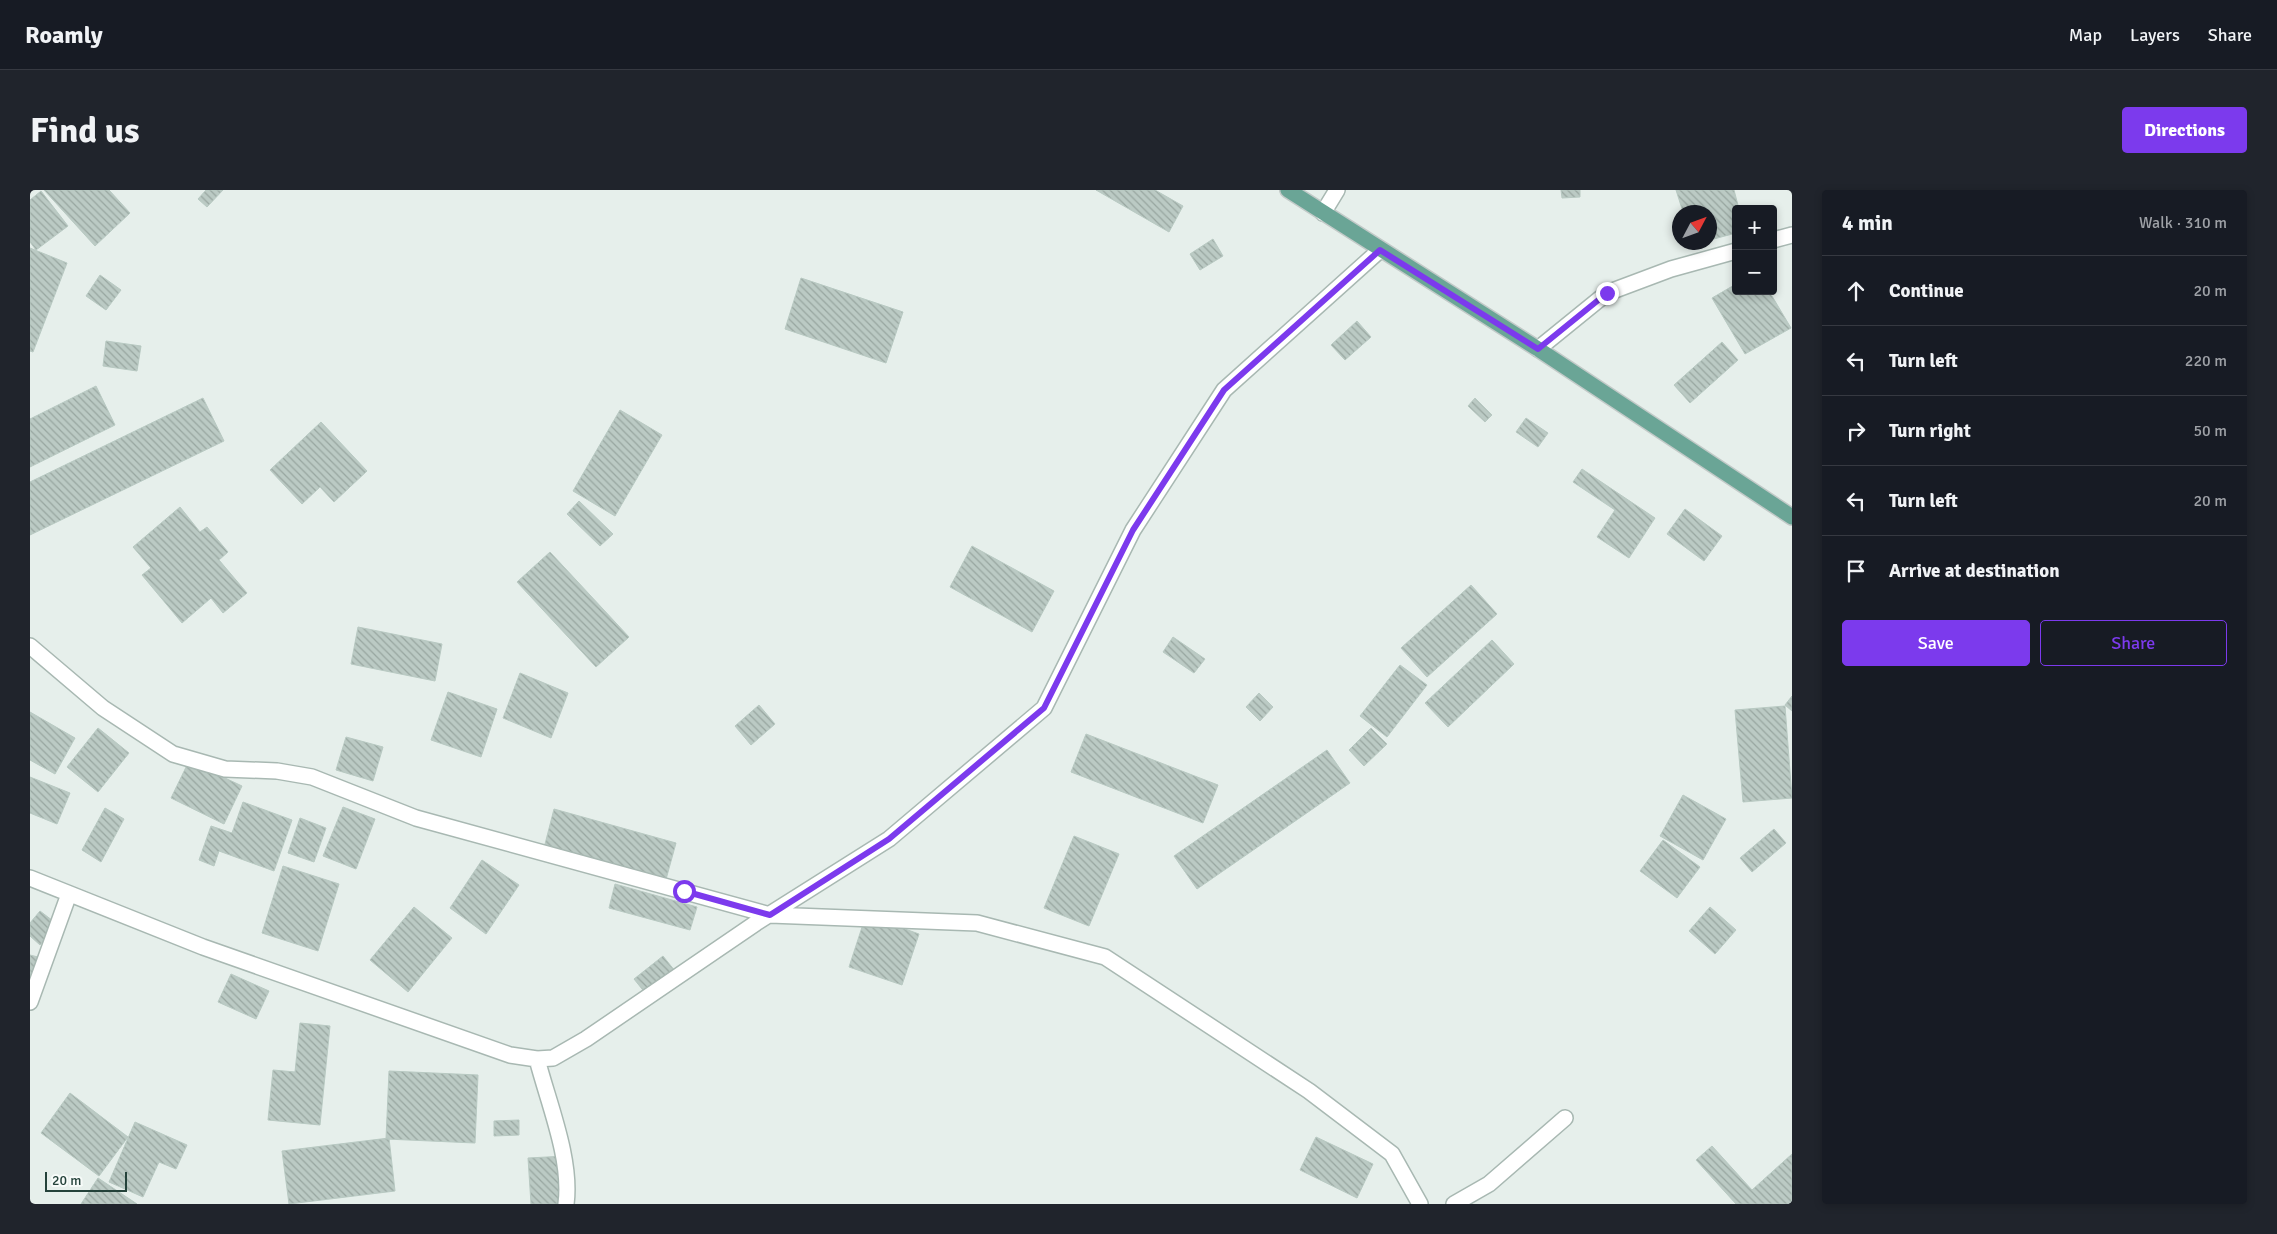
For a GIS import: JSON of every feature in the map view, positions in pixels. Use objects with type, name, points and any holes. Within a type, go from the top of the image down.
[{"type":"main road","points":[[1288,190],[1538,349],[1792,517]]},
{"type":"street","points":[[1322,213],[1336,190]]},
{"type":"street","points":[[1777,239],[1792,235]]},
{"type":"street","points":[[30,878],[231,957],[510,1055],[553,1058],[586,1039],[770,915],[889,839],[1044,708],[1133,530],[1224,390],[1380,250]]},
{"type":"street","points":[[1538,349],[1607,293],[1671,269],[1732,252]]},
{"type":"street","points":[[30,646],[102,708],[173,754],[225,769],[277,770],[312,776],[416,818],[770,915],[977,923],[1105,957],[1309,1091],[1392,1154],[1420,1204]]},
{"type":"street","points":[[30,1002],[69,894]]},
{"type":"street","points":[[537,1058],[562,1154],[568,1194],[566,1204]]},
{"type":"street","points":[[1454,1204],[1489,1184],[1565,1118]]},
{"type":"building","points":[[44,190],[109,190],[130,213],[95,246]]},
{"type":"building","points":[[206,190],[223,190],[207,207],[198,199]]},
{"type":"building","points":[[1096,190],[1155,190],[1183,206],[1169,232]]},
{"type":"building","points":[[1561,190],[1580,190],[1580,197],[1562,198]]},
{"type":"building","points":[[1676,190],[1734,190],[1738,205],[1732,205],[1732,234],[1717,238],[1717,205],[1681,205]]},
{"type":"building","points":[[41,191],[68,226],[36,250],[30,242],[30,200]]},
{"type":"building","points":[[1213,239],[1223,256],[1200,270],[1190,254]]},
{"type":"building","points":[[30,248],[67,263],[33,352],[30,351]]},
{"type":"building","points":[[100,275],[121,290],[106,310],[86,296]]},
{"type":"building","points":[[801,278],[903,312],[886,363],[785,329]]},
{"type":"building","points":[[1732,286],[1732,295],[1771,295],[1791,328],[1745,354],[1712,298]]},
{"type":"building","points":[[1357,321],[1371,337],[1345,360],[1331,345]]},
{"type":"building","points":[[106,341],[141,346],[137,371],[103,366]]},
{"type":"building","points":[[1722,342],[1738,360],[1690,403],[1674,385]]},
{"type":"building","points":[[96,386],[115,425],[30,467],[30,419]]},
{"type":"building","points":[[203,398],[224,441],[30,535],[30,482]]},
{"type":"building","points":[[1475,398],[1492,415],[1485,422],[1468,406]]},
{"type":"building","points":[[620,410],[662,435],[615,516],[573,491]]},
{"type":"building","points":[[1526,418],[1548,433],[1538,447],[1516,432]]},
{"type":"building","points":[[321,422],[367,471],[334,502],[320,487],[302,504],[270,470]]},
{"type":"building","points":[[1582,469],[1655,518],[1629,558],[1597,537],[1615,510],[1573,482]]},
{"type":"building","points":[[579,501],[613,534],[600,546],[567,514]]},
{"type":"building","points":[[180,507],[200,532],[207,527],[228,552],[219,560],[247,593],[223,613],[211,598],[182,623],[142,575],[151,568],[133,547]]},
{"type":"building","points":[[1685,509],[1722,536],[1704,561],[1667,534]]},
{"type":"building","points":[[972,546],[1054,591],[1032,632],[950,587]]},
{"type":"building","points":[[550,552],[629,637],[596,667],[517,582]]},
{"type":"building","points":[[1471,585],[1497,614],[1427,677],[1401,648]]},
{"type":"building","points":[[358,627],[442,644],[435,681],[351,664]]},
{"type":"building","points":[[1173,637],[1205,659],[1194,673],[1163,652]]},
{"type":"building","points":[[1492,640],[1514,664],[1448,727],[1425,703]]},
{"type":"building","points":[[1400,665],[1427,685],[1387,737],[1360,716]]},
{"type":"building","points":[[520,673],[568,693],[551,738],[503,718]]},
{"type":"building","points":[[448,692],[497,709],[481,757],[431,740]]},
{"type":"building","points":[[1259,693],[1273,707],[1260,721],[1246,707]]},
{"type":"building","points":[[1792,696],[1792,711],[1785,705]]},
{"type":"building","points":[[759,705],[775,724],[751,745],[735,726]]},
{"type":"building","points":[[1785,706],[1792,798],[1743,802],[1735,710]]},
{"type":"building","points":[[30,712],[75,738],[55,774],[30,760]]},
{"type":"building","points":[[98,728],[129,753],[98,792],[67,767]]},
{"type":"building","points":[[1371,728],[1387,744],[1364,766],[1349,750]]},
{"type":"building","points":[[1086,734],[1218,785],[1203,823],[1071,772]]},
{"type":"building","points":[[346,737],[383,747],[373,781],[336,770]]},
{"type":"building","points":[[1327,750],[1350,783],[1197,889],[1174,856]]},
{"type":"building","points":[[189,761],[242,786],[224,824],[171,798]]},
{"type":"building","points":[[30,777],[70,793],[57,824],[30,813]]},
{"type":"building","points":[[1683,795],[1726,819],[1703,860],[1660,836]]},
{"type":"building","points":[[243,802],[292,820],[274,871],[219,851],[214,866],[199,860],[211,826],[232,833]]},
{"type":"building","points":[[343,807],[375,819],[356,869],[323,856]]},
{"type":"building","points":[[105,808],[124,819],[101,862],[82,850]]},
{"type":"building","points":[[554,809],[676,843],[665,883],[544,848]]},
{"type":"building","points":[[300,818],[326,828],[314,862],[288,853]]},
{"type":"building","points":[[1774,829],[1786,843],[1752,872],[1740,858]]},
{"type":"building","points":[[1074,836],[1119,854],[1089,926],[1044,908]]},
{"type":"building","points":[[1663,840],[1700,867],[1677,898],[1640,871]]},
{"type":"building","points":[[482,860],[519,885],[486,934],[450,908]]},
{"type":"building","points":[[283,866],[339,884],[318,951],[262,933]]},
{"type":"building","points":[[615,884],[697,907],[690,930],[609,908]]},
{"type":"building","points":[[414,907],[452,938],[408,992],[370,960]]},
{"type":"building","points":[[1710,907],[1736,930],[1715,954],[1689,931]]},
{"type":"building","points":[[40,911],[57,924],[40,945],[30,936],[30,923]]},
{"type":"building","points":[[866,915],[919,934],[902,985],[849,967]]},
{"type":"building","points":[[30,955],[38,957],[30,993]]},
{"type":"building","points":[[663,956],[675,971],[646,994],[634,979]]},
{"type":"building","points":[[231,974],[269,991],[256,1019],[218,1002]]},
{"type":"building","points":[[300,1023],[330,1026],[320,1125],[268,1120],[273,1070],[295,1072]]},
{"type":"building","points":[[389,1071],[478,1075],[475,1143],[386,1139]]},
{"type":"building","points":[[70,1093],[128,1137],[99,1176],[41,1133]]},
{"type":"building","points":[[519,1120],[519,1135],[494,1136],[494,1121]]},
{"type":"building","points":[[135,1122],[187,1145],[176,1169],[159,1162],[143,1197],[109,1182]]},
{"type":"building","points":[[1316,1137],[1373,1164],[1357,1198],[1300,1170]]},
{"type":"building","points":[[389,1138],[395,1191],[289,1204],[282,1151]]},
{"type":"building","points":[[1712,1146],[1752,1190],[1792,1154],[1792,1204],[1736,1204],[1696,1160]]},
{"type":"building","points":[[566,1156],[569,1204],[531,1204],[528,1158]]},
{"type":"building","points":[[98,1178],[137,1204],[81,1204]]},
{"type":"route","points":[[684,891],[770,915],[889,839],[1044,708],[1133,530],[1224,390],[1380,250],[1538,349],[1607,293]]}]
